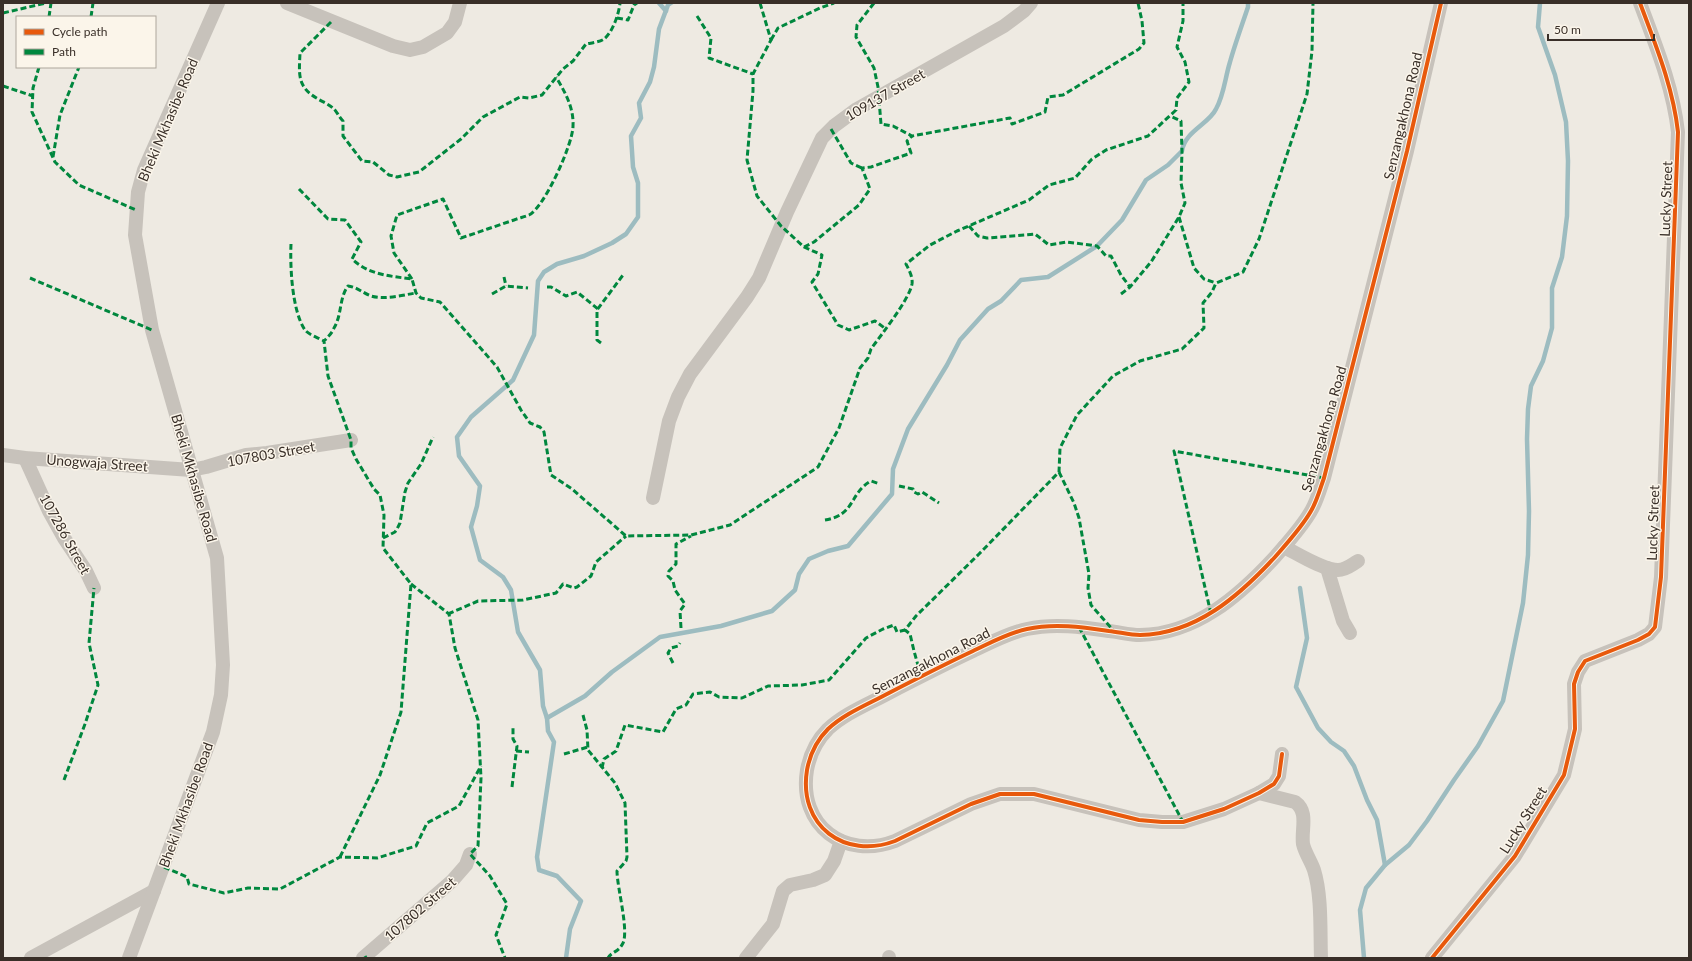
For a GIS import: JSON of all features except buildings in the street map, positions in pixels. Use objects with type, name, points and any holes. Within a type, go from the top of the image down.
[{"type":"street","name":"Bheki Mkhasibe Road","points":[[129,958],[213,732],[221,695],[223,665],[217,558],[152,330],[135,236],[138,192],[144,170],[218,3]]},
{"type":"street","points":[[287,3],[393,46],[410,50],[423,47],[447,33],[455,22],[460,3]]},
{"type":"street","name":"109137 Street","points":[[653,498],[669,421],[678,397],[690,374],[760,278],[781,226],[822,138],[834,126],[857,109],[1004,26],[1024,11],[1031,3]]},
{"type":"street","name":"Senzangakhona Road","points":[[1282,754],[1278,776],[1274,784],[1259,793],[1224,809],[1183,822],[1162,822],[1121,817],[1064,800],[1034,794],[1000,794],[971,804],[883,846],[870,847],[854,845],[841,841],[829,834],[813,816],[807,791],[807,772],[810,755],[818,740],[828,729],[844,718],[921,676],[1001,637],[1040,626],[1065,626],[1137,635],[1164,632],[1191,624],[1211,614],[1234,597],[1284,547],[1312,510],[1324,478],[1407,151],[1441,3]]},
{"type":"street","name":"Lucky Street","points":[[1432,958],[1515,856],[1564,775],[1575,729],[1574,684],[1578,672],[1585,661],[1638,640],[1648,634],[1655,627],[1662,577],[1678,132],[1673,99],[1667,75],[1640,3]]},
{"type":"street","name":"107803 Street","points":[[191,470],[246,455],[351,440]]},
{"type":"street","name":"Unogwaja Street","points":[[3,455],[25,458],[191,470]]},
{"type":"street","name":"107286 Street","points":[[25,458],[64,538],[86,571],[94,588]]},
{"type":"street","points":[[1284,547],[1327,568],[1338,570],[1347,568],[1358,561]]},
{"type":"street","points":[[1327,568],[1343,620],[1350,633]]},
{"type":"street","points":[[1259,793],[1294,802],[1299,805],[1304,817],[1303,845],[1314,870],[1317,889],[1321,958]]},
{"type":"street","points":[[746,958],[773,924],[783,891],[790,885],[813,880],[825,875],[834,861],[841,841]]},
{"type":"street","name":"107802 Street","points":[[363,958],[452,881],[466,865],[470,854]]},
{"type":"street","points":[[31,958],[154,891]]},
{"type":"waterway","points":[[659,3],[666,11]]},
{"type":"waterway","points":[[566,958],[570,929],[581,901],[557,876],[539,870],[537,857],[554,742],[548,731],[547,718],[543,706],[540,670],[518,632],[511,590],[503,577],[480,560],[471,527],[477,506],[480,486],[459,456],[457,437],[471,417],[513,380],[534,335],[538,281],[544,272],[557,264],[584,256],[612,243],[626,234],[638,217],[638,183],[633,167],[631,136],[641,118],[639,103],[650,82],[654,67],[659,29],[668,5],[671,3]]},
{"type":"waterway","points":[[547,718],[585,696],[612,672],[660,637],[721,626],[772,611],[795,590],[799,574],[809,559],[828,551],[848,546],[892,494],[893,469],[908,429],[947,365],[960,340],[988,309],[1001,301],[1021,280],[1048,277],[1097,246],[1122,220],[1146,180],[1168,165],[1182,151],[1184,144],[1192,133],[1213,114],[1221,98],[1248,3]]},
{"type":"waterway","points":[[1364,958],[1360,910],[1366,888],[1385,865],[1409,845],[1427,821],[1478,746],[1503,701],[1523,603],[1528,555],[1528,409],[1531,386],[1543,361],[1552,328],[1552,288],[1562,257],[1567,216],[1568,161],[1566,122],[1555,75],[1538,27],[1540,3]]},
{"type":"waterway","points":[[1300,588],[1307,638],[1296,687],[1318,728],[1331,742],[1344,751],[1354,766],[1367,800],[1377,820],[1385,865]]},
{"type":"marked path","points":[[3,13],[46,3]]},
{"type":"marked path","points":[[49,16],[51,3]]},
{"type":"marked path","points":[[91,16],[93,3]]},
{"type":"marked path","points":[[331,22],[300,53],[299,68],[303,85],[311,94],[335,110],[343,121],[343,136],[362,161],[373,162],[389,175],[397,177],[419,172],[461,139],[483,117],[520,97],[529,98],[542,95],[563,69],[573,61],[586,44],[600,41],[607,36],[615,22],[620,3]]},
{"type":"marked path","points":[[617,18],[628,20],[634,5],[637,3]]},
{"type":"marked path","points":[[760,3],[771,40],[753,74],[747,160],[757,196],[781,226],[804,247],[822,255],[818,274],[812,282],[838,325],[849,330],[875,321],[886,329]]},
{"type":"marked path","points":[[771,40],[778,28],[834,3]]},
{"type":"marked path","points":[[874,3],[857,25],[856,37],[874,68],[878,87],[881,124],[893,126],[912,136],[1010,118],[1012,124],[1045,112],[1048,97],[1063,95],[1139,49],[1144,43],[1142,21],[1138,3]]},
{"type":"marked path","points":[[299,189],[328,219],[345,220],[361,242],[352,259],[373,272],[412,279],[416,293],[421,298],[440,302],[497,367],[530,423],[540,427],[544,432],[551,475],[572,489],[626,536],[691,535],[730,525],[818,467],[839,428],[860,368],[868,358],[871,349],[888,326],[910,291],[912,279],[906,264],[930,245],[957,231],[1029,200],[1049,185],[1075,178],[1092,159],[1106,150],[1148,136],[1176,110],[1177,98],[1189,82],[1185,62],[1177,47],[1183,21],[1183,3]]},
{"type":"marked path","points":[[921,676],[910,634],[905,630],[916,616],[1059,472],[1060,448],[1077,415],[1113,376],[1140,361],[1182,349],[1204,328],[1203,303],[1212,292],[1216,283],[1243,272],[1259,239],[1307,94],[1312,51],[1313,3]]},
{"type":"marked path","points":[[697,16],[711,38],[709,58],[753,74]]},
{"type":"marked path","points":[[39,68],[33,88],[32,112],[55,162],[79,185],[136,210]]},
{"type":"marked path","points":[[53,157],[60,115],[79,68]]},
{"type":"marked path","points":[[412,279],[394,253],[391,236],[397,215],[443,199],[461,238],[529,215],[542,201],[557,175],[572,135],[572,113],[566,94],[556,77]]},
{"type":"marked path","points":[[3,86],[33,96]]},
{"type":"marked path","points":[[1121,294],[1130,287],[1151,262],[1179,217],[1185,203],[1181,183],[1181,121],[1170,116]]},
{"type":"marked path","points":[[831,129],[851,163],[862,168]]},
{"type":"marked path","points":[[804,247],[814,242],[859,205],[870,189],[862,168],[871,167],[911,153],[907,141],[912,136]]},
{"type":"marked path","points":[[1179,217],[1194,268],[1204,279],[1216,283]]},
{"type":"marked path","points":[[969,226],[978,236],[987,238],[1035,234],[1049,245],[1067,242],[1097,246],[1106,256],[1111,256],[1121,275],[1130,287]]},
{"type":"marked path","points":[[291,244],[293,288],[297,312],[305,330],[311,335],[324,341]]},
{"type":"marked path","points":[[601,343],[597,340],[597,310],[623,275]]},
{"type":"marked path","points":[[504,277],[506,286]]},
{"type":"marked path","points":[[30,278],[152,330]]},
{"type":"marked path","points":[[340,857],[380,775],[401,712],[411,584],[383,548],[384,515],[380,495],[374,489],[351,448],[351,440],[328,376],[324,341],[337,323],[343,296],[348,286],[371,296],[382,298],[416,293]]},
{"type":"marked path","points":[[492,294],[506,286],[528,288]]},
{"type":"marked path","points":[[547,287],[551,287],[566,296],[577,292],[598,309]]},
{"type":"marked path","points":[[383,538],[395,532],[400,523],[408,483],[421,464],[433,437]]},
{"type":"marked path","points":[[1211,614],[1174,451],[1324,478]]},
{"type":"marked path","points":[[1059,472],[1074,503],[1079,518],[1089,574],[1088,588],[1091,605],[1114,631]]},
{"type":"marked path","points":[[825,520],[835,517],[847,509],[859,491],[871,481],[880,484]]},
{"type":"marked path","points":[[899,486],[913,489],[914,492],[918,494],[922,492],[939,503]]},
{"type":"marked path","points":[[448,614],[478,601],[523,600],[556,593],[563,584],[574,588],[577,587],[591,576],[596,562],[626,536]]},
{"type":"marked path","points":[[681,628],[680,611],[685,604],[675,590],[673,581],[668,576],[669,571],[676,564],[676,544],[691,536]]},
{"type":"marked path","points":[[411,584],[449,614],[455,648],[478,720],[481,778],[478,846],[470,854],[490,876],[507,904],[496,935],[505,958]]},
{"type":"marked path","points":[[64,780],[98,685],[89,643],[94,588]]},
{"type":"marked path","points":[[602,768],[604,759],[616,751],[625,725],[663,732],[676,709],[686,705],[693,694],[710,692],[719,697],[742,698],[768,686],[802,685],[829,680],[866,638],[894,625],[897,632],[905,630]]},
{"type":"marked path","points":[[1079,627],[1183,822]]},
{"type":"marked path","points":[[673,663],[668,653],[671,648],[678,646],[680,643]]},
{"type":"marked path","points":[[583,715],[587,730],[588,750],[615,783],[625,803],[627,857],[626,861],[617,871],[625,929],[623,943],[608,958]]},
{"type":"marked path","points":[[512,787],[517,746],[513,739],[513,727]]},
{"type":"marked path","points":[[564,754],[588,747]]},
{"type":"marked path","points":[[516,751],[529,752]]},
{"type":"marked path","points":[[164,867],[187,877],[189,884],[224,893],[248,888],[280,889],[340,857],[377,858],[416,846],[427,823],[459,806],[481,766]]},
{"type":"cycle path","points":[[1282,754],[1279,776],[1274,784],[1259,793],[1224,809],[1183,822],[1139,820],[1034,794],[1000,794],[971,804],[895,841],[876,846],[859,846],[843,842],[829,834],[818,822],[810,807],[806,790],[808,764],[814,748],[828,729],[848,714],[940,667],[1013,633],[1027,629],[1047,626],[1068,626],[1140,635],[1160,633],[1180,628],[1215,610],[1247,586],[1275,557],[1303,523],[1317,499],[1324,478],[1407,151],[1441,3]]},
{"type":"cycle path","points":[[1432,958],[1515,856],[1564,775],[1575,729],[1574,684],[1578,672],[1585,661],[1638,640],[1649,634],[1655,627],[1661,577],[1678,132],[1676,115],[1668,83],[1640,3]]}]
